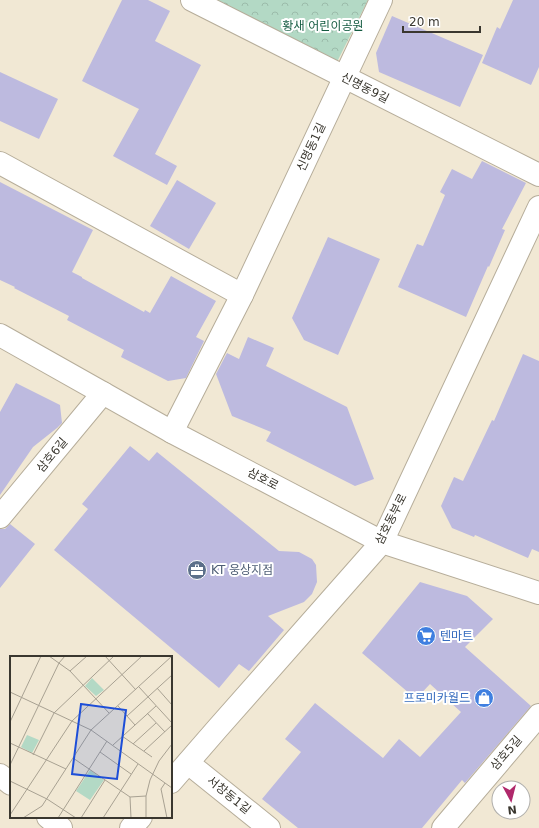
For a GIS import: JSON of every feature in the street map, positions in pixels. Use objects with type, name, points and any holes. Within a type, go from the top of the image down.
[{"type":"street","name":"신명동9길","points":[[192,0],[539,175]]},
{"type":"street","name":"신명동1길","points":[[172,432],[242,295],[381,0]]},
{"type":"street","points":[[0,163],[242,295]]},
{"type":"street","name":"삼호동부로","points":[[172,781],[382,542],[539,207]]},
{"type":"street","name":"삼호로","points":[[0,335],[172,432],[382,542],[539,593]]},
{"type":"street","name":"삼호6길","points":[[2,512],[103,393]]},
{"type":"street","name":"삼호5길","points":[[444,828],[539,715]]},
{"type":"street","name":"서창동1길","points":[[188,763],[269,828]]},
{"type":"street","points":[[0,775],[10,783]]},
{"type":"street","points":[[49,818],[61,828]]},
{"type":"street","points":[[131,828],[140,818]]},
{"type":"green space","name":"황새 어린이공원","points":[[211,0],[368,0],[337,62]]},
{"type":"building","points":[[122,0],[148,0],[170,11],[155,41],[201,65],[155,154],[177,166],[167,185],[113,156],[139,109],[82,81]]},
{"type":"building","points":[[513,0],[539,0],[539,67],[531,85],[482,63],[497,27],[500,29]]},
{"type":"building","points":[[392,16],[483,55],[460,107],[379,72],[376,53]]},
{"type":"building","points":[[0,72],[58,99],[39,139],[0,121]]},
{"type":"building","points":[[482,161],[526,183],[502,229],[505,230],[466,317],[398,287],[417,244],[423,246],[445,195],[440,192],[452,169],[472,179]]},
{"type":"building","points":[[177,180],[216,203],[189,249],[150,226]]},
{"type":"building","points":[[0,182],[93,230],[72,272],[82,278],[144,312],[145,310],[150,313],[171,276],[216,301],[196,337],[204,341],[186,378],[168,381],[121,357],[124,350],[67,320],[69,316],[0,280]]},
{"type":"building","points":[[328,237],[380,259],[338,355],[304,340],[292,318]]},
{"type":"building","points":[[248,337],[274,348],[266,366],[347,407],[374,479],[355,486],[266,441],[271,432],[232,416],[216,374],[227,353],[239,359]]},
{"type":"building","points":[[523,354],[539,361],[539,552],[532,549],[528,558],[475,535],[474,537],[452,528],[441,506],[454,477],[463,481],[492,420],[494,421]]},
{"type":"building","points":[[16,383],[60,405],[62,423],[33,447],[0,495],[0,412]]},
{"type":"building","name":"KT 웅상지점","points":[[130,446],[149,461],[157,452],[279,551],[299,552],[312,559],[316,565],[317,582],[312,594],[304,602],[268,616],[284,630],[249,671],[239,664],[219,688],[54,550],[88,509],[82,504]]},
{"type":"building","points":[[10,524],[35,544],[0,588],[0,529],[5,529]]},
{"type":"building","points":[[420,582],[467,596],[493,619],[465,647],[531,706],[465,783],[462,780],[422,828],[298,828],[262,799],[301,752],[285,739],[315,703],[383,758],[399,739],[420,757],[461,712],[430,684],[416,699],[362,653]]},
{"type":"place","name":"KT 웅상지점","points":[[197,570]]},
{"type":"place","name":"텐마트","points":[[426,636]]},
{"type":"place","name":"프로미카월드","points":[[484,698]]}]
